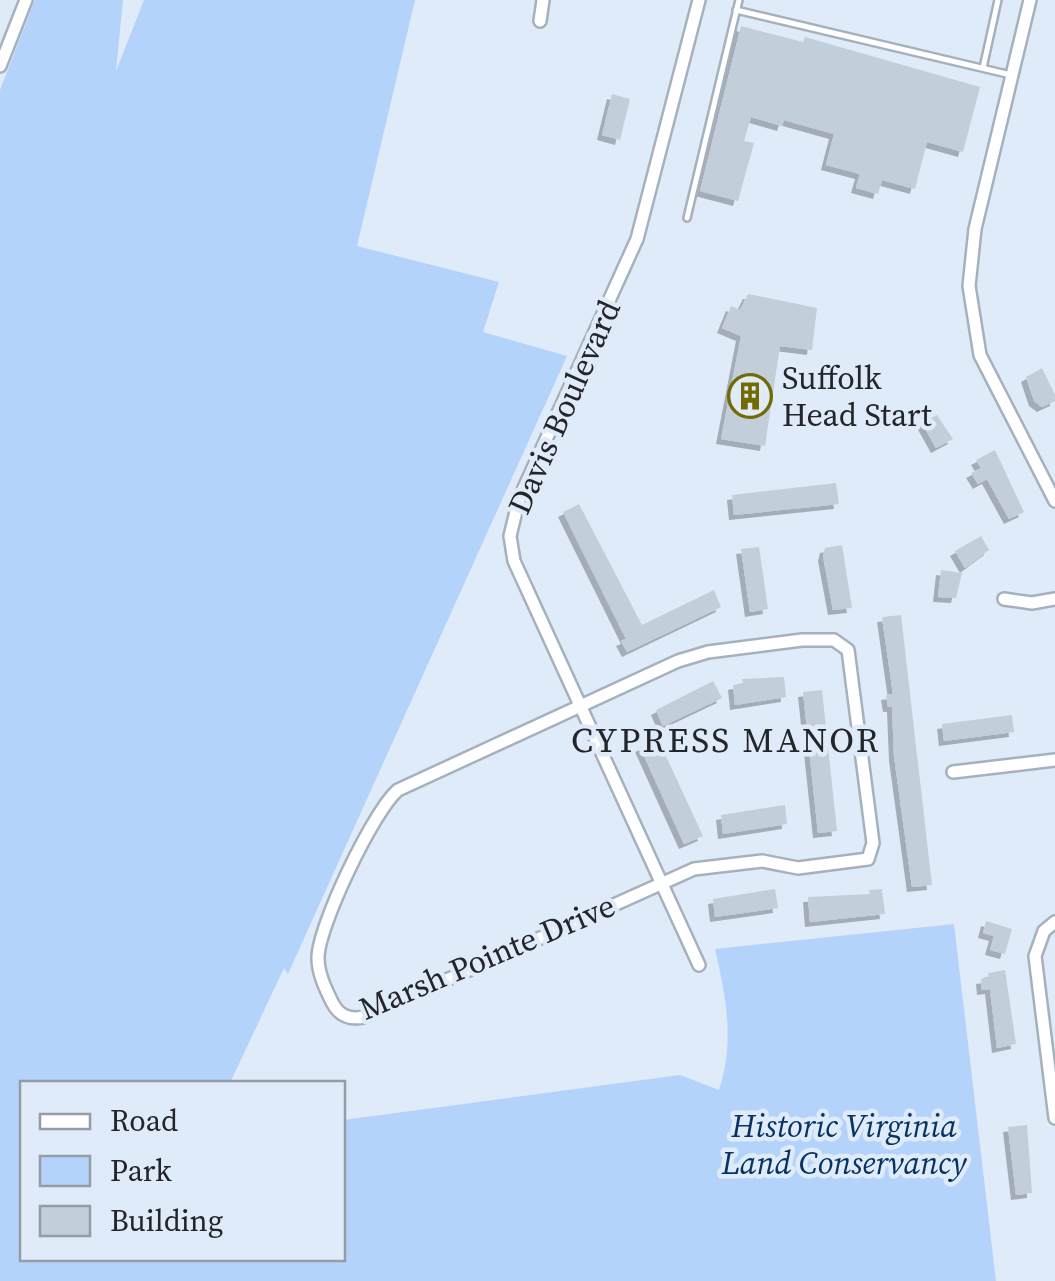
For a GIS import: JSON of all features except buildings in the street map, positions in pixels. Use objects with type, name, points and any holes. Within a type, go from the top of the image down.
[{"type":"street","points":[[540,21],[543,0]]},
{"type":"street","name":"Davis Boulevard","points":[[698,964],[514,561],[511,524],[637,239],[699,0]]},
{"type":"street","points":[[1030,0],[975,229],[970,286],[980,355],[1055,500]]},
{"type":"street","points":[[0,66],[25,2]]},
{"type":"street","points":[[1004,599],[1032,603],[1055,599]]},
{"type":"street","points":[[581,706],[708,652],[824,638],[848,650],[873,843],[870,857],[798,868],[762,861],[699,868],[662,882]]},
{"type":"street","name":"Marsh Pointe Drive","points":[[581,706],[410,784],[388,799],[373,822],[322,936],[318,965],[325,986],[341,1014],[364,1017],[662,882]]},
{"type":"street","points":[[953,772],[1055,760]]},
{"type":"street","points":[[1055,922],[1044,931],[1035,956],[1055,1118]]},
{"type":"lane","points":[[687,218],[738,0]]},
{"type":"lane","points":[[982,68],[998,0]]},
{"type":"lane","points":[[736,10],[1012,75]]},
{"type":"green space","name":"Historic Virginia Land Conservancy","points":[[35,0],[123,0],[116,71],[144,0],[415,0],[357,246],[499,282],[483,332],[567,356],[288,974],[284,968],[231,1081],[20,1081],[20,1261],[345,1261],[345,1120],[680,1075],[719,1090],[728,1036],[715,949],[954,924],[996,1281],[0,1281],[0,90]]},
{"type":"place","name":"Suffolk Head Start","points":[[750,396]]},
{"type":"district","name":"CYPRESS MANOR","points":[[726,740]]}]
